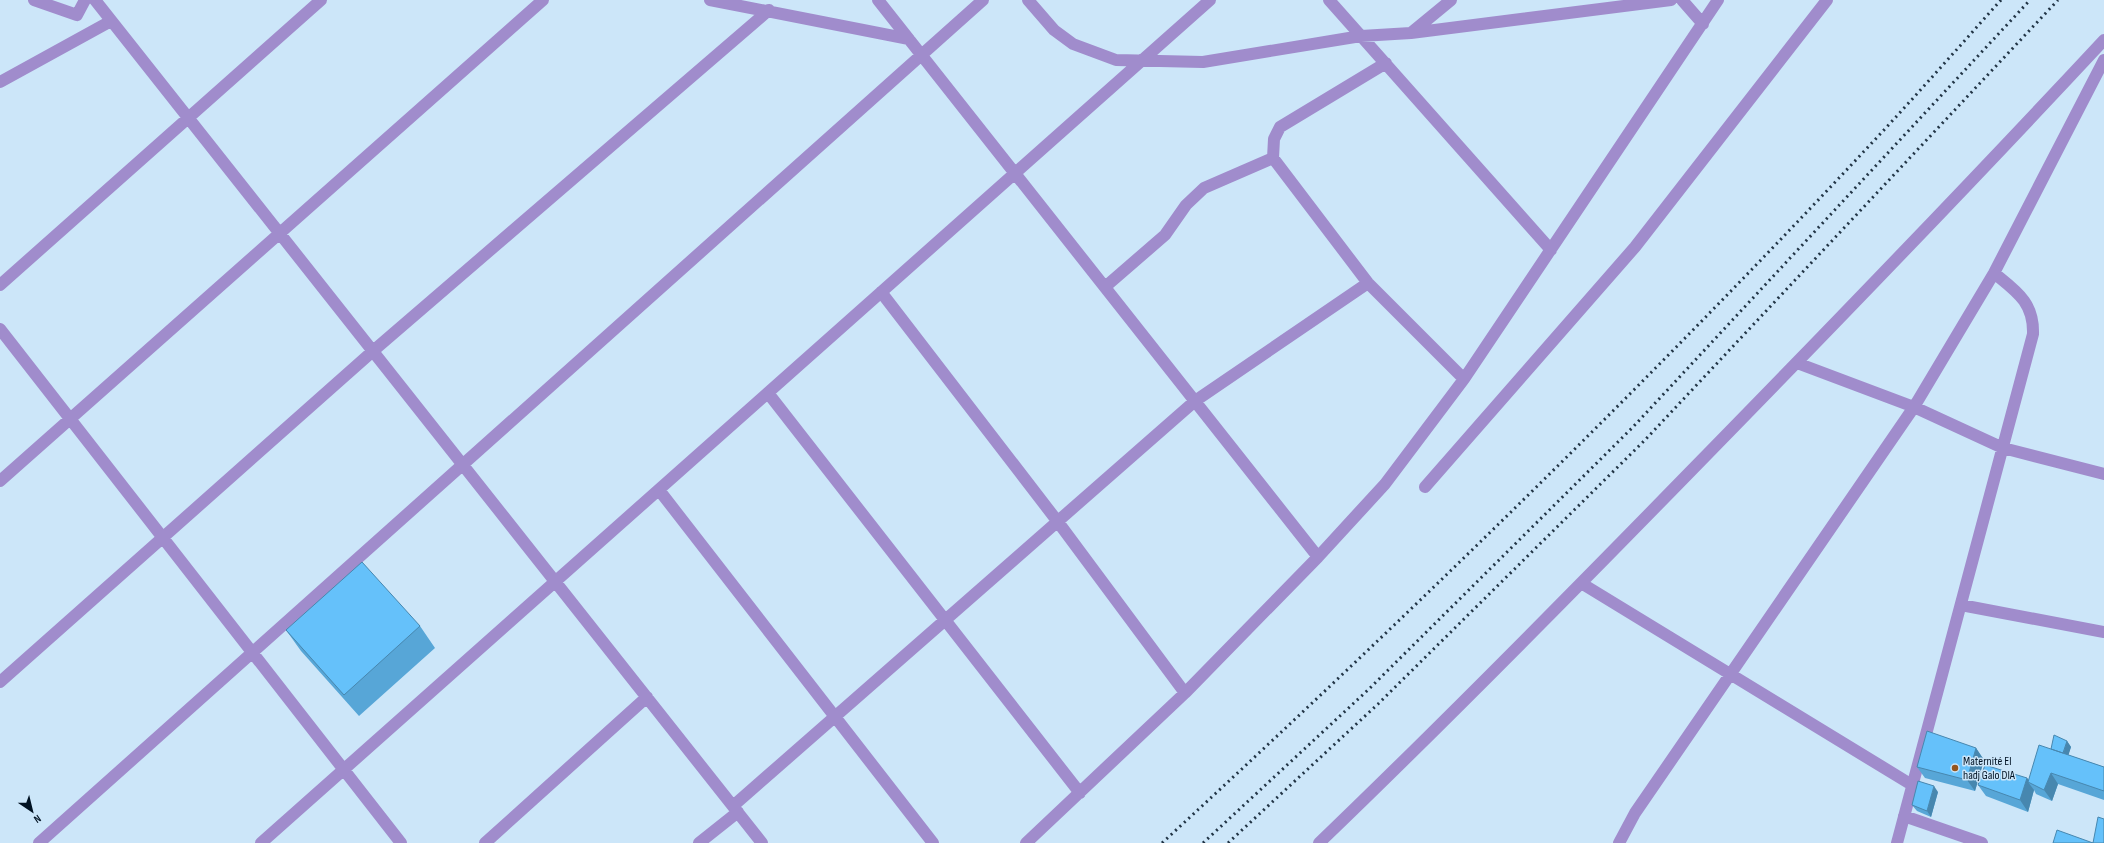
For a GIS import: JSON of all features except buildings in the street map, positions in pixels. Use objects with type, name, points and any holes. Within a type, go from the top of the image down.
[{"type":"street","points":[[34,0],[77,15],[85,0]]},
{"type":"street","points":[[95,0],[762,843]]},
{"type":"street","points":[[0,285],[321,0]]},
{"type":"street","points":[[0,481],[543,0]]},
{"type":"street","points":[[710,0],[769,10],[908,38]]},
{"type":"street","points":[[878,0],[1318,557]]},
{"type":"street","points":[[39,843],[983,0]]},
{"type":"street","points":[[1028,0],[1054,30],[1073,44],[1116,60],[1203,62],[1361,36],[1411,33],[1671,0]]},
{"type":"street","points":[[261,843],[1210,0]]},
{"type":"street","points":[[1329,0],[1551,250]]},
{"type":"street","points":[[1411,33],[1451,0]]},
{"type":"street","points":[[1682,0],[1703,24]]},
{"type":"street","points":[[1026,843],[1185,692],[1318,557],[1385,484],[1464,379],[1718,0]]},
{"type":"street","points":[[1425,487],[1635,247],[1827,0]]},
{"type":"street","points":[[0,682],[373,351],[769,10]]},
{"type":"street","points":[[0,82],[111,21]]},
{"type":"street","points":[[1319,843],[1452,714],[1797,363],[1987,166],[2104,40]]},
{"type":"street","points":[[1619,843],[1635,813],[1914,407],[1994,273],[2104,60]]},
{"type":"street","points":[[1386,63],[1280,127],[1274,139],[1273,158],[1368,283],[1464,379]]},
{"type":"street","points":[[1104,287],[1166,235],[1186,205],[1204,188],[1273,158]]},
{"type":"street","points":[[1897,843],[2034,334],[2034,319],[2030,308],[2022,297],[1994,273]]},
{"type":"street","points":[[699,843],[835,717],[1195,401],[1368,283]]},
{"type":"street","points":[[881,292],[1058,522],[1185,692]]},
{"type":"street","points":[[0,329],[401,843]]},
{"type":"street","points":[[1797,363],[1914,407],[2003,448],[2104,474]]},
{"type":"street","points":[[768,393],[1080,793]]},
{"type":"street","points":[[659,490],[933,843]]},
{"type":"street","points":[[1581,583],[1912,786]]},
{"type":"street","points":[[1961,605],[2104,632]]},
{"type":"street","points":[[485,843],[647,697]]},
{"type":"street","points":[[1904,816],[1982,843]]},
{"type":"railway","points":[[1162,843],[1433,588],[1610,414],[1784,236],[1919,92],[2001,0]]},
{"type":"railway","points":[[1203,843],[1369,689],[1633,427],[2030,0]]},
{"type":"railway","points":[[1228,843],[1378,704],[1645,440],[2058,0]]},
{"type":"place","name":"Maternité El hadj Galo DIA","points":[[1955,768]]}]
